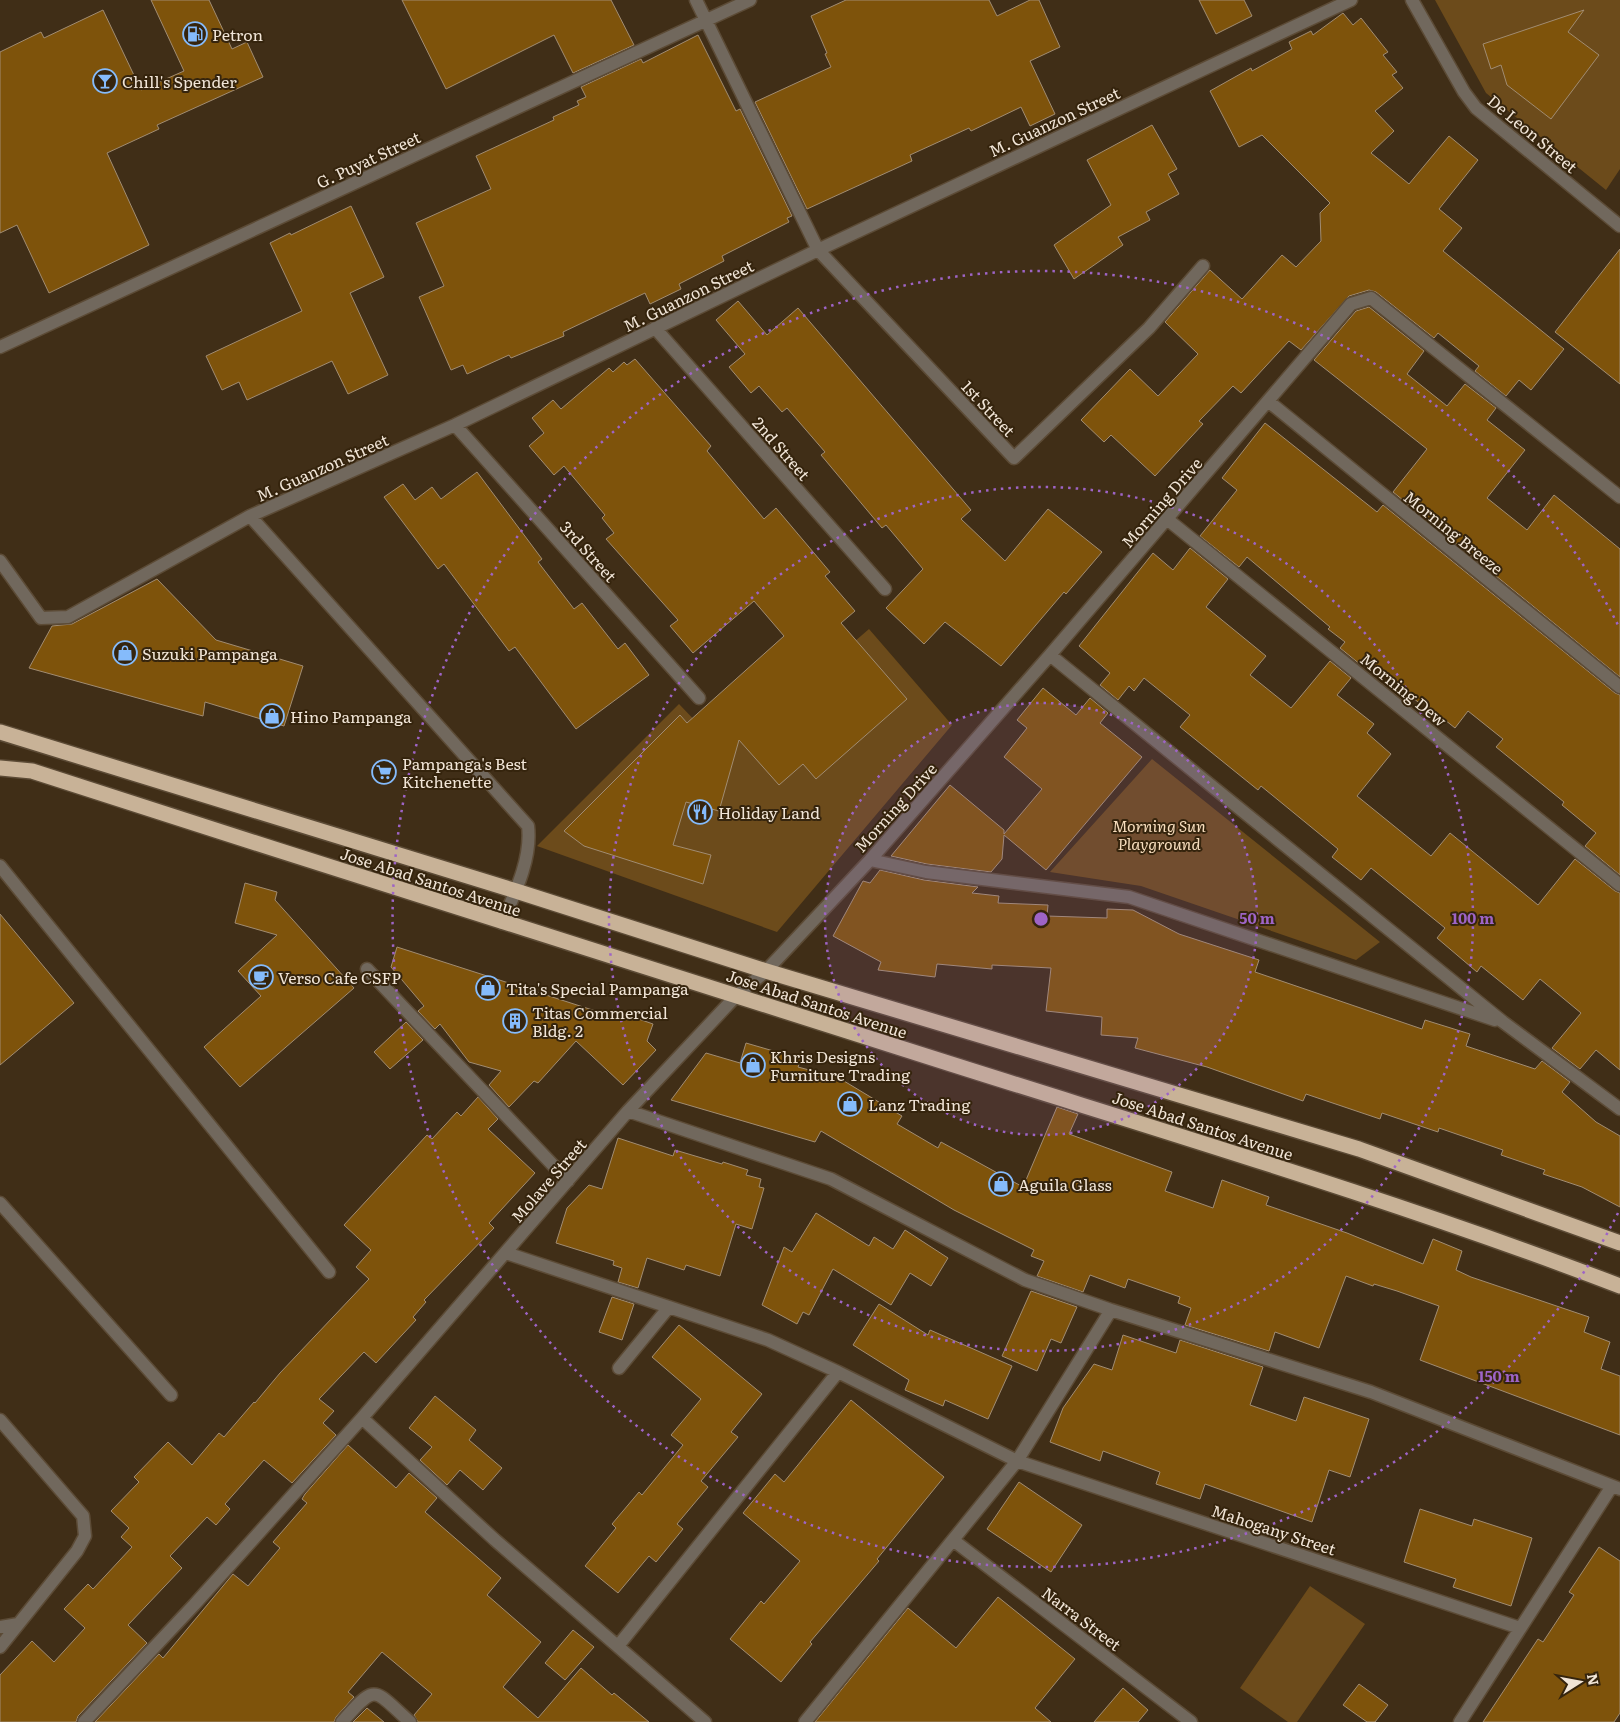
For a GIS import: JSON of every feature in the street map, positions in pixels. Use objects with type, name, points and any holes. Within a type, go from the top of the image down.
[{"type":"highway","name":"Jose Abad Santos Avenue","points":[[0,732],[516,891],[766,971],[1359,1149],[1620,1243]]},
{"type":"highway","points":[[0,762],[32,770]]},
{"type":"highway","name":"Jose Abad Santos Avenue","points":[[0,768],[32,770],[502,923],[1360,1193],[1529,1251],[1620,1286]]},
{"type":"street","points":[[696,0],[818,250]]},
{"type":"street","name":"G. Puyat Street","points":[[0,347],[750,0]]},
{"type":"street","name":"M. Guanzon Street","points":[[0,561],[41,618],[68,617],[250,516],[455,425],[818,250],[1351,0]]},
{"type":"street","name":"De Leon Street","points":[[1412,0],[1464,92],[1476,108],[1620,226]]},
{"type":"street","name":"1st Street","points":[[818,250],[1014,458],[1149,328],[1203,266]]},
{"type":"street","name":"Morning Drive","points":[[766,971],[870,860],[1050,655],[1351,304],[1371,298],[1620,497]]},
{"type":"street","name":"2nd Street","points":[[655,328],[885,589]]},
{"type":"street","name":"Morning Breeze","points":[[1268,401],[1620,687]]},
{"type":"street","name":"3rd Street","points":[[455,425],[699,698]]},
{"type":"street","points":[[250,516],[528,826],[530,842],[516,891],[502,923]]},
{"type":"street","name":"Morning Dew","points":[[1167,519],[1620,885]]},
{"type":"street","points":[[1050,655],[1502,1022],[1620,1109]]},
{"type":"street","points":[[870,860],[926,872],[1129,897],[1502,1022]]},
{"type":"street","points":[[0,866],[329,1272]]},
{"type":"street","points":[[367,969],[568,1181]]},
{"type":"street","name":"Molave Street","points":[[84,1722],[194,1605],[362,1418],[628,1111],[736,996],[766,971]]},
{"type":"street","points":[[628,1111],[831,1179],[1025,1280],[1111,1310],[1370,1392],[1616,1487],[1520,1628],[1460,1722]]},
{"type":"street","points":[[0,1203],[171,1395]]},
{"type":"street","name":"Mahogany Street","points":[[506,1253],[768,1340],[838,1372],[1018,1461],[1520,1628]]},
{"type":"street","points":[[619,1368],[669,1306]]},
{"type":"street","points":[[805,1722],[1018,1461],[1111,1310]]},
{"type":"street","points":[[618,1646],[838,1372]]},
{"type":"street","points":[[362,1418],[495,1540],[705,1722]]},
{"type":"street","points":[[0,1420],[83,1516],[84,1536],[77,1551],[0,1647]]},
{"type":"street","name":"Narra Street","points":[[953,1540],[1191,1722]]},
{"type":"street","points":[[0,1627],[18,1624]]},
{"type":"street","points":[[342,1722],[365,1696],[372,1694],[379,1695],[410,1722]]},
{"type":"green space","points":[[1435,0],[1620,0],[1620,169],[1606,190],[1486,93]]},
{"type":"green space","points":[[869,629],[952,725],[777,932],[537,846],[679,704],[726,753]]},
{"type":"green space","name":"Morning Sun Playground","points":[[1152,759],[1380,942],[1356,960],[1141,886],[1050,872]]},
{"type":"green space","points":[[1310,1586],[1365,1624],[1297,1722],[1288,1722],[1240,1688]]},
{"type":"building","points":[[151,0],[209,0],[232,49],[247,42],[263,77],[157,125],[159,129],[107,153],[149,245],[49,293],[17,225],[0,233],[0,52],[41,32],[44,38],[103,10],[141,90],[184,71]]},
{"type":"building","points":[[402,0],[611,0],[634,45],[573,73],[554,35],[446,89]]},
{"type":"building","points":[[846,0],[989,0],[997,16],[1030,0],[1039,0],[1060,47],[1030,61],[1055,114],[1030,126],[1021,107],[971,131],[969,128],[910,155],[912,161],[807,209],[755,102],[831,67],[811,16]]},
{"type":"building","points":[[1199,0],[1244,0],[1252,16],[1216,34]]},
{"type":"building","points":[[1584,10],[1568,32],[1599,55],[1551,119],[1507,85],[1501,65],[1491,69],[1483,44]]},
{"type":"building","points":[[1343,13],[1353,25],[1361,18],[1388,52],[1383,55],[1397,72],[1392,75],[1403,88],[1375,111],[1394,131],[1371,153],[1409,184],[1449,136],[1478,160],[1439,209],[1462,228],[1443,251],[1564,349],[1531,390],[1519,380],[1506,396],[1475,371],[1479,366],[1438,333],[1434,338],[1376,292],[1369,290],[1349,296],[1301,350],[1289,341],[1241,393],[1233,386],[1199,421],[1203,424],[1155,476],[1111,435],[1104,442],[1081,420],[1130,369],[1158,396],[1198,354],[1165,322],[1210,270],[1242,299],[1282,255],[1296,267],[1321,241],[1320,213],[1330,203],[1262,135],[1239,147],[1210,91],[1251,68],[1252,71],[1292,49],[1289,42],[1311,31],[1313,35]]},
{"type":"building","points":[[698,35],[736,111],[740,109],[792,216],[787,218],[789,222],[722,256],[724,261],[679,284],[681,289],[650,304],[645,293],[563,332],[564,336],[511,358],[509,355],[467,374],[463,365],[451,370],[419,297],[444,286],[416,223],[491,189],[476,156],[554,120],[553,117],[579,105],[577,101],[586,97],[581,87],[641,59],[643,63]]},
{"type":"building","points":[[1152,125],[1177,169],[1168,174],[1179,194],[1146,212],[1150,220],[1118,237],[1123,245],[1074,279],[1054,245],[1111,205],[1087,160]]},
{"type":"building","points":[[351,206],[384,277],[350,293],[388,375],[348,394],[332,361],[247,400],[239,382],[222,390],[206,356],[302,311],[270,243]]},
{"type":"building","points":[[1620,249],[1620,384],[1555,332]]},
{"type":"building","points":[[738,301],[767,335],[798,308],[971,510],[961,519],[1005,561],[1048,509],[1102,552],[1066,594],[1064,592],[1001,666],[945,622],[924,644],[886,608],[923,569],[886,525],[882,528],[821,455],[825,452],[787,408],[782,412],[759,386],[751,393],[729,367],[745,354],[716,320]]},
{"type":"building","points":[[1369,307],[1424,351],[1407,374],[1447,406],[1465,384],[1496,408],[1487,420],[1525,450],[1487,498],[1527,530],[1554,495],[1620,549],[1620,677],[1393,492],[1427,449],[1314,360],[1356,311]]},
{"type":"building","points":[[635,359],[711,446],[707,451],[764,519],[776,508],[830,572],[825,576],[855,611],[841,623],[907,699],[816,779],[803,764],[779,785],[739,740],[719,811],[686,802],[673,845],[711,855],[703,884],[584,846],[564,831],[680,715],[687,723],[784,636],[754,601],[693,653],[670,626],[678,620],[606,539],[614,533],[602,518],[605,515],[564,466],[554,475],[529,446],[544,433],[532,418],[553,400],[561,409],[609,368],[613,372],[624,362],[627,365]]},
{"type":"building","points":[[1265,423],[1377,512],[1383,505],[1615,693],[1620,695],[1620,875],[1585,846],[1596,833],[1562,805],[1564,802],[1496,747],[1503,739],[1468,711],[1455,728],[1420,700],[1418,702],[1365,659],[1361,665],[1340,648],[1345,642],[1328,629],[1330,627],[1247,557],[1239,567],[1200,536],[1237,490],[1222,478]]},
{"type":"building","points":[[477,472],[542,559],[538,562],[574,609],[582,603],[618,649],[625,643],[649,675],[576,729],[515,647],[509,651],[444,564],[438,569],[384,497],[403,484],[415,500],[432,487],[441,499]]},
{"type":"building","points":[[1190,548],[1228,579],[1206,607],[1266,656],[1250,675],[1291,708],[1330,661],[1351,678],[1337,695],[1374,724],[1367,733],[1391,754],[1357,796],[1431,856],[1450,833],[1538,905],[1575,859],[1620,893],[1620,1070],[1596,1050],[1580,1069],[1552,1048],[1581,1013],[1540,979],[1523,1000],[1481,966],[1477,972],[1437,938],[1445,928],[1371,868],[1361,880],[1332,857],[1338,849],[1261,786],[1258,790],[1180,727],[1190,715],[1144,678],[1134,691],[1129,686],[1118,700],[1100,685],[1110,673],[1079,646],[1153,553],[1173,570]]},
{"type":"building","name":"Suzuki Pampanga","points":[[157,579],[216,640],[303,666],[284,726],[205,702],[203,716],[29,668],[52,626],[72,624]]},
{"type":"building","points":[[1043,688],[1076,715],[1090,698],[1108,713],[1100,723],[1142,757],[1046,870],[1004,835],[1002,859],[991,872],[927,864],[891,856],[950,785],[1004,830],[1004,834],[1042,789],[1004,757],[1027,728],[1017,720]]},
{"type":"building","points":[[880,870],[924,880],[978,887],[972,893],[999,896],[998,903],[1048,905],[1047,916],[1107,918],[1107,909],[1133,910],[1179,934],[1259,960],[1255,972],[1422,1029],[1425,1020],[1470,1034],[1466,1046],[1535,1069],[1542,1061],[1570,1082],[1562,1092],[1596,1122],[1620,1136],[1620,1207],[1582,1187],[1543,1174],[1545,1170],[1501,1155],[1503,1150],[1439,1128],[1438,1132],[1382,1113],[1380,1119],[1306,1094],[1303,1101],[1207,1067],[1135,1048],[1138,1038],[1101,1035],[1102,1017],[1046,1011],[1051,968],[992,965],[992,969],[937,964],[935,977],[878,970],[881,962],[833,936],[863,881],[870,883]]},
{"type":"building","points":[[245,883],[277,892],[275,900],[354,988],[240,1087],[204,1047],[261,996],[238,971],[277,935],[235,923]]},
{"type":"building","points":[[0,914],[74,1003],[0,1065]]},
{"type":"building","name":"Titas Commercial Bldg. 2","points":[[397,947],[608,1015],[613,1010],[653,1024],[647,1041],[656,1050],[623,1085],[576,1041],[538,1083],[534,1081],[509,1107],[489,1085],[501,1071],[469,1062],[440,1024],[435,1029],[418,1011],[424,1006],[391,967]]},
{"type":"building","points":[[406,1022],[423,1040],[390,1069],[374,1052]]},
{"type":"building","points":[[746,1043],[801,1059],[798,1067],[839,1078],[902,1116],[897,1124],[938,1148],[941,1142],[1023,1187],[1057,1107],[1078,1114],[1069,1134],[1172,1172],[1165,1191],[1213,1208],[1222,1180],[1269,1197],[1266,1205],[1347,1233],[1423,1264],[1433,1239],[1462,1251],[1456,1270],[1471,1277],[1589,1317],[1584,1332],[1610,1342],[1601,1369],[1620,1376],[1620,1435],[1420,1360],[1439,1306],[1397,1291],[1374,1284],[1373,1286],[1346,1276],[1319,1348],[1275,1332],[1269,1351],[1185,1325],[1191,1308],[1178,1303],[1180,1297],[1128,1279],[1125,1288],[1090,1275],[1083,1292],[1037,1276],[1044,1261],[1031,1256],[1034,1250],[954,1210],[821,1131],[815,1142],[671,1100],[706,1053],[740,1063]]},
{"type":"building","points":[[478,1097],[498,1119],[488,1129],[535,1173],[489,1223],[494,1228],[424,1300],[426,1302],[413,1317],[416,1320],[376,1363],[364,1352],[319,1399],[334,1411],[323,1423],[336,1435],[292,1483],[264,1460],[225,1504],[230,1509],[216,1525],[207,1517],[170,1556],[182,1568],[128,1625],[147,1643],[78,1716],[76,1722],[0,1722],[0,1675],[32,1641],[54,1662],[85,1628],[64,1609],[88,1584],[93,1589],[132,1547],[121,1537],[129,1528],[111,1511],[139,1482],[134,1477],[168,1442],[192,1465],[219,1433],[224,1437],[280,1373],[369,1279],[356,1267],[371,1250],[344,1225],[427,1135],[432,1139],[457,1112],[461,1116]]},
{"type":"building","points":[[618,1138],[673,1156],[675,1150],[722,1164],[723,1162],[748,1170],[746,1175],[761,1179],[759,1187],[764,1188],[752,1229],[736,1224],[720,1276],[686,1265],[684,1270],[647,1258],[638,1288],[618,1282],[622,1268],[613,1265],[614,1261],[556,1243],[567,1208],[589,1185],[602,1189]]},
{"type":"building","points":[[816,1213],[869,1246],[874,1237],[893,1249],[905,1230],[948,1258],[931,1286],[910,1273],[891,1305],[833,1269],[809,1315],[803,1312],[797,1324],[762,1305],[784,1247],[792,1252]]},
{"type":"building","points":[[1031,1291],[1077,1307],[1061,1343],[1051,1339],[1037,1371],[1002,1356]]},
{"type":"building","points":[[612,1297],[634,1304],[622,1340],[599,1332]]},
{"type":"building","points":[[879,1304],[928,1335],[930,1330],[1012,1366],[988,1419],[945,1400],[943,1406],[905,1390],[909,1380],[853,1345]]},
{"type":"building","points":[[679,1325],[762,1394],[731,1432],[738,1437],[701,1481],[708,1487],[677,1524],[683,1529],[656,1562],[649,1556],[618,1593],[585,1566],[616,1528],[612,1524],[639,1492],[642,1495],[683,1445],[671,1435],[701,1399],[652,1357]]},
{"type":"building","points":[[1123,1335],[1176,1353],[1180,1340],[1263,1367],[1250,1405],[1296,1421],[1304,1397],[1369,1419],[1350,1477],[1329,1470],[1312,1522],[1205,1484],[1200,1499],[1156,1484],[1160,1472],[1103,1451],[1100,1461],[1050,1442],[1063,1408],[1094,1364],[1112,1370]]},
{"type":"building","points":[[435,1396],[476,1430],[469,1440],[502,1468],[483,1490],[460,1470],[447,1485],[420,1460],[432,1447],[409,1428]]},
{"type":"building","points":[[851,1400],[944,1477],[877,1559],[879,1561],[810,1642],[812,1644],[781,1682],[730,1639],[761,1601],[764,1604],[800,1561],[743,1513],[775,1474],[784,1482]]},
{"type":"building","points":[[348,1445],[396,1488],[409,1473],[437,1498],[425,1512],[501,1578],[487,1595],[541,1642],[503,1687],[538,1718],[581,1668],[612,1695],[614,1693],[649,1722],[418,1722],[414,1715],[432,1694],[382,1652],[348,1692],[354,1697],[336,1717],[334,1722],[95,1722],[159,1654],[163,1658],[233,1574],[248,1586],[280,1548],[273,1542],[307,1503],[302,1499],[305,1494]]},
{"type":"building","points":[[1019,1482],[1082,1525],[1051,1572],[987,1529]]},
{"type":"building","points":[[1420,1509],[1472,1526],[1474,1519],[1532,1538],[1511,1606],[1453,1587],[1456,1579],[1404,1562]]},
{"type":"building","points":[[1599,1547],[1620,1561],[1620,1713],[1614,1722],[1483,1722],[1538,1639],[1543,1642],[1574,1595],[1569,1592]]},
{"type":"building","points":[[998,1597],[1075,1659],[1035,1708],[1051,1722],[815,1722],[908,1608],[956,1648]]},
{"type":"building","points":[[573,1630],[594,1647],[565,1680],[545,1663]]},
{"type":"building","points":[[1359,1684],[1388,1705],[1375,1722],[1367,1722],[1343,1705]]},
{"type":"building","points":[[1123,1688],[1148,1710],[1138,1722],[1094,1722]]},
{"type":"building","points":[[367,1708],[384,1722],[353,1722]]},
{"type":"place","name":"Petron","points":[[195,34]]},
{"type":"place","name":"Chill's Spender","points":[[105,81]]},
{"type":"place","name":"Suzuki Pampanga","points":[[125,653]]},
{"type":"place","name":"Hino Pampanga","points":[[272,716]]},
{"type":"place","name":"Pampanga's Best Kitchenette","points":[[384,772]]},
{"type":"place","name":"Holiday Land","points":[[700,812]]},
{"type":"place","name":"Verso Cafe CSFP","points":[[261,977]]},
{"type":"place","name":"Tita's Special Pampanga","points":[[488,988]]},
{"type":"place","name":"Titas Commercial Bldg. 2","points":[[515,1021]]},
{"type":"place","name":"Khris Designs Furniture Trading","points":[[753,1065]]},
{"type":"place","name":"Lanz Trading","points":[[850,1104]]},
{"type":"place","name":"Aguila Glass","points":[[1001,1184]]}]
